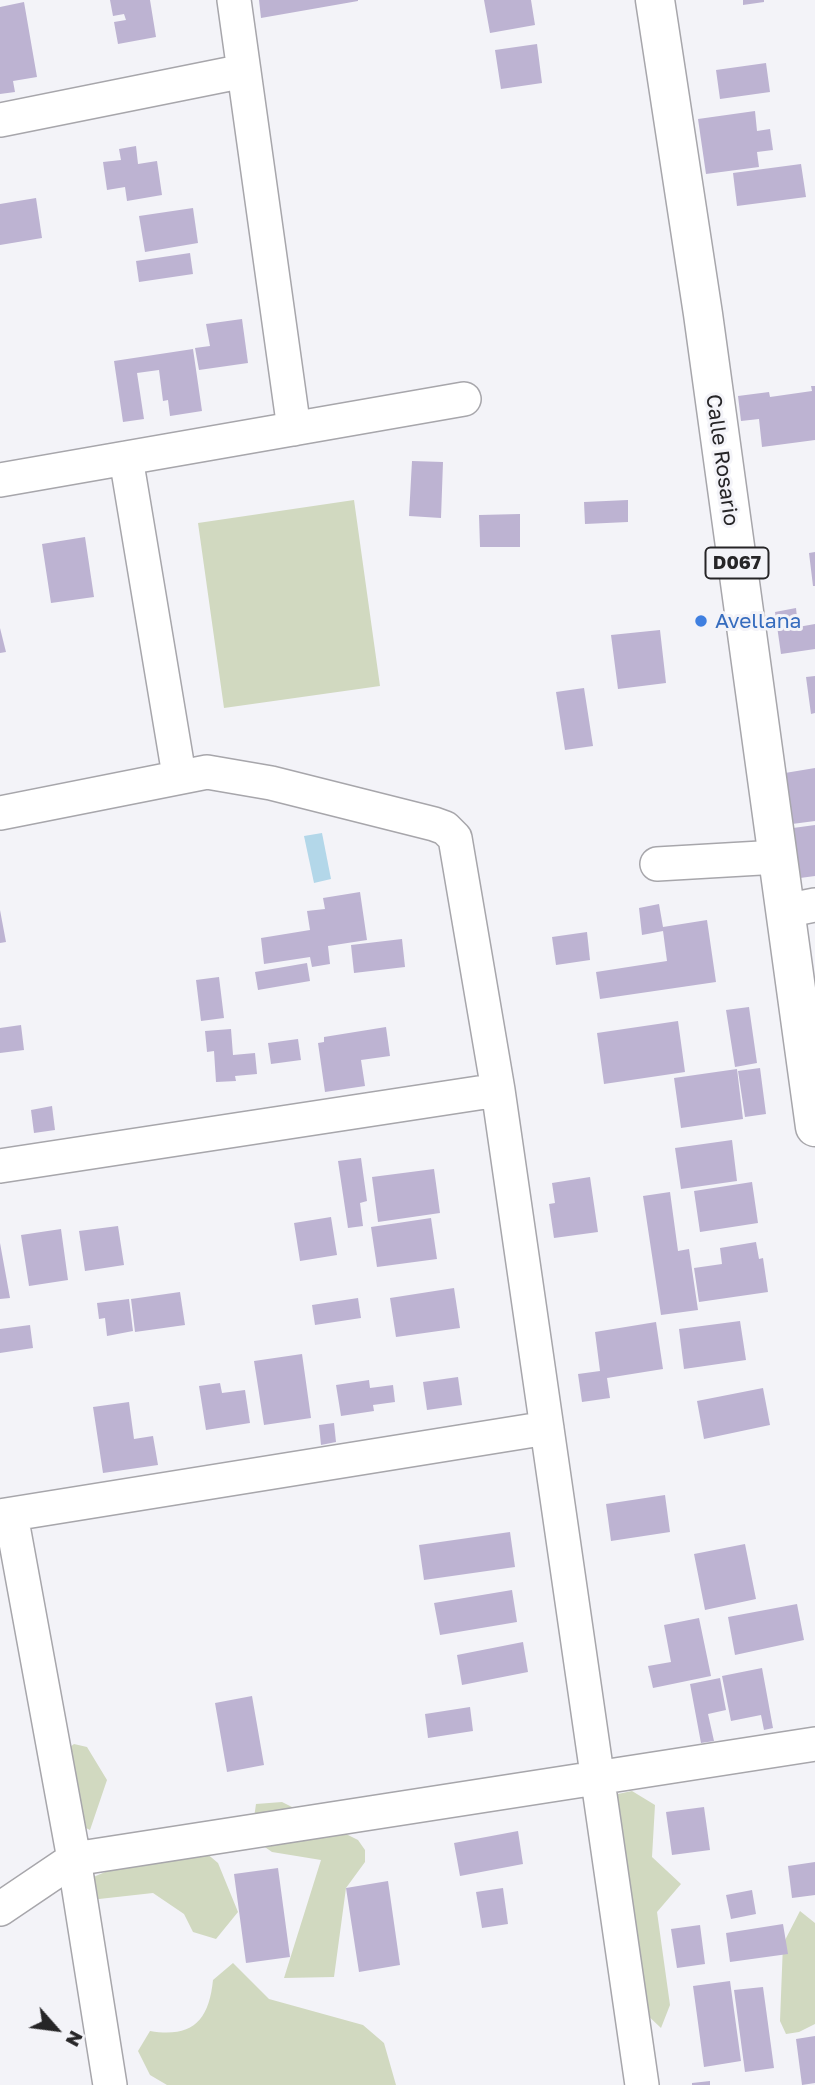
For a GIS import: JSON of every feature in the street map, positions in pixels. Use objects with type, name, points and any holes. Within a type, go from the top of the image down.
[{"type":"main road","name":"Calle Rosario","points":[[655,0],[778,857],[800,908],[815,1128]]},
{"type":"street","points":[[234,0],[294,429]]},
{"type":"street","points":[[0,120],[244,71]]},
{"type":"street","points":[[0,480],[464,399]]},
{"type":"street","points":[[126,458],[179,775]]},
{"type":"street","points":[[0,813],[179,775],[207,772],[271,783],[445,828],[456,838],[498,1090],[642,2085]]},
{"type":"street","points":[[657,864],[778,857]]},
{"type":"street","points":[[0,1166],[498,1090]]},
{"type":"street","points":[[110,2085],[74,1860],[5,1516],[547,1428]]},
{"type":"street","points":[[0,1909],[74,1860],[815,1744]]},
{"type":"green space","points":[[354,500],[380,686],[224,708],[198,523]]},
{"type":"green space","points":[[74,1744],[87,1747],[107,1780],[90,1830],[78,1824],[58,1756]]},
{"type":"green space","points":[[632,1791],[655,1805],[652,1857],[681,1884],[657,1912],[670,2005],[661,2028],[644,2012],[613,1795]]},
{"type":"green space","points":[[282,1802],[358,1840],[365,1850],[365,1862],[346,1888],[334,1977],[284,1978],[321,1860],[272,1852],[262,1845],[254,1818],[256,1804]]},
{"type":"green space","points":[[199,1847],[218,1863],[238,1912],[216,1939],[193,1932],[184,1914],[153,1893],[90,1900],[91,1878],[157,1850]]},
{"type":"green space","points":[[800,1911],[815,1923],[815,2024],[799,2032],[786,2034],[780,2021],[783,1944]]},
{"type":"green space","points":[[233,1963],[269,1999],[363,2025],[384,2043],[396,2085],[167,2085],[150,2075],[138,2051],[150,2031],[177,2032],[196,2024],[207,2006],[213,1980]]},
{"type":"water","points":[[322,833],[331,879],[314,883],[304,836]]},
{"type":"building","points":[[110,0],[150,0],[156,37],[118,44],[114,22],[126,20],[124,14],[113,16]]},
{"type":"building","points":[[259,0],[358,0],[358,1],[261,18]]},
{"type":"building","points":[[484,0],[531,0],[535,25],[490,33]]},
{"type":"building","points":[[743,0],[764,0],[764,2],[743,5]]},
{"type":"building","points":[[24,2],[37,77],[13,81],[15,92],[0,94],[0,7]]},
{"type":"building","points":[[537,44],[542,83],[501,89],[495,50]]},
{"type":"building","points":[[766,63],[770,92],[720,99],[716,70]]},
{"type":"building","points":[[755,111],[757,131],[770,129],[773,150],[757,152],[759,167],[706,174],[698,119]]},
{"type":"building","points":[[136,146],[138,164],[157,161],[162,195],[127,201],[125,187],[107,190],[103,162],[121,160],[119,149]]},
{"type":"building","points":[[801,164],[806,197],[737,206],[733,173]]},
{"type":"building","points":[[36,198],[42,238],[0,245],[0,204]]},
{"type":"building","points":[[193,208],[198,243],[145,252],[139,216]]},
{"type":"building","points":[[190,253],[193,274],[139,282],[136,261]]},
{"type":"building","points":[[242,319],[248,363],[199,370],[195,348],[210,346],[206,324]]},
{"type":"building","points":[[193,349],[202,411],[170,416],[168,400],[163,401],[159,370],[137,373],[144,419],[123,422],[114,361]]},
{"type":"building","points":[[811,386],[815,386],[815,440],[762,447],[759,419],[741,421],[738,396],[769,392],[770,397],[812,391]]},
{"type":"building","points":[[412,461],[443,462],[441,518],[409,516]]},
{"type":"building","points":[[628,500],[628,522],[585,524],[584,502]]},
{"type":"building","points":[[520,514],[520,547],[480,547],[479,515]]},
{"type":"building","points":[[85,537],[94,597],[51,603],[42,544]]},
{"type":"building","points":[[815,552],[815,586],[813,586],[809,553]]},
{"type":"building","points":[[796,608],[798,627],[815,624],[815,649],[781,654],[775,612]]},
{"type":"building","points":[[0,628],[6,652],[0,653]]},
{"type":"building","points":[[660,630],[666,683],[618,689],[611,635]]},
{"type":"building","points":[[815,676],[815,713],[811,714],[806,677]]},
{"type":"building","points":[[584,688],[593,746],[565,750],[556,692]]},
{"type":"building","points":[[815,768],[815,821],[792,824],[785,773]]},
{"type":"building","points":[[815,825],[815,876],[800,878],[793,828]]},
{"type":"building","points":[[360,892],[367,940],[328,946],[330,964],[312,967],[310,957],[264,964],[261,938],[310,930],[307,911],[325,909],[323,898]]},
{"type":"building","points":[[659,904],[663,927],[707,920],[716,982],[600,999],[596,972],[667,961],[663,931],[642,935],[639,908]]},
{"type":"building","points":[[0,910],[6,942],[0,943]]},
{"type":"building","points":[[587,932],[590,960],[556,965],[552,937]]},
{"type":"building","points":[[402,939],[405,967],[354,973],[351,945]]},
{"type":"building","points":[[307,963],[310,981],[258,990],[255,972]]},
{"type":"building","points":[[219,977],[224,1018],[201,1021],[196,980]]},
{"type":"building","points":[[749,1007],[757,1063],[735,1067],[726,1010]]},
{"type":"building","points":[[678,1021],[685,1072],[604,1084],[597,1033]]},
{"type":"building","points":[[21,1025],[24,1050],[0,1053],[0,1028]]},
{"type":"building","points":[[386,1027],[390,1056],[361,1060],[365,1086],[325,1092],[318,1043],[324,1042],[324,1037]]},
{"type":"building","points":[[231,1029],[233,1055],[255,1053],[257,1074],[235,1076],[236,1081],[216,1082],[214,1051],[207,1052],[205,1031]]},
{"type":"building","points":[[298,1039],[301,1060],[271,1064],[268,1043]]},
{"type":"building","points":[[760,1068],[766,1114],[745,1117],[738,1071]]},
{"type":"building","points":[[737,1069],[743,1119],[681,1128],[674,1078]]},
{"type":"building","points":[[52,1106],[55,1130],[34,1133],[31,1110]]},
{"type":"building","points":[[732,1140],[737,1181],[681,1189],[675,1148]]},
{"type":"building","points":[[361,1158],[367,1201],[360,1203],[363,1226],[348,1228],[338,1161]]},
{"type":"building","points":[[434,1169],[440,1213],[378,1222],[372,1177]]},
{"type":"building","points":[[590,1177],[598,1232],[554,1238],[549,1204],[555,1203],[552,1183]]},
{"type":"building","points":[[752,1182],[758,1223],[700,1232],[694,1191]]},
{"type":"building","points":[[670,1192],[678,1251],[689,1249],[698,1310],[661,1315],[643,1196]]},
{"type":"building","points":[[331,1217],[337,1255],[300,1261],[294,1223]]},
{"type":"building","points":[[431,1218],[437,1259],[377,1267],[371,1227]]},
{"type":"building","points":[[118,1226],[124,1265],[85,1271],[79,1231]]},
{"type":"building","points":[[61,1229],[68,1280],[29,1286],[21,1235]]},
{"type":"building","points":[[756,1242],[759,1259],[763,1258],[768,1292],[699,1302],[694,1268],[722,1264],[720,1248]]},
{"type":"building","points":[[0,1243],[10,1298],[0,1299]]},
{"type":"building","points":[[454,1288],[460,1328],[396,1337],[390,1298]]},
{"type":"building","points":[[180,1292],[185,1325],[135,1332],[131,1299]]},
{"type":"building","points":[[358,1298],[361,1318],[315,1325],[312,1305]]},
{"type":"building","points":[[129,1299],[133,1331],[107,1336],[105,1318],[99,1319],[97,1303]]},
{"type":"building","points":[[740,1321],[746,1360],[684,1369],[679,1329]]},
{"type":"building","points":[[656,1322],[663,1369],[607,1378],[610,1398],[582,1402],[578,1374],[600,1371],[595,1332]]},
{"type":"building","points":[[30,1325],[33,1348],[0,1353],[0,1329]]},
{"type":"building","points":[[302,1354],[311,1418],[264,1425],[254,1361]]},
{"type":"building","points":[[458,1377],[462,1405],[427,1410],[423,1382]]},
{"type":"building","points":[[369,1380],[370,1388],[393,1385],[395,1402],[373,1405],[374,1411],[341,1416],[336,1385]]},
{"type":"building","points":[[220,1383],[222,1393],[245,1390],[250,1423],[206,1430],[199,1386]]},
{"type":"building","points":[[763,1388],[770,1425],[704,1439],[697,1401]]},
{"type":"building","points":[[129,1402],[134,1439],[153,1436],[158,1465],[103,1473],[93,1407]]},
{"type":"building","points":[[334,1423],[336,1442],[321,1445],[319,1425]]},
{"type":"building","points":[[665,1495],[670,1532],[611,1541],[606,1504]]},
{"type":"building","points":[[510,1532],[515,1567],[424,1580],[419,1545]]},
{"type":"building","points":[[745,1544],[756,1599],[705,1610],[694,1554]]},
{"type":"building","points":[[512,1590],[517,1622],[440,1635],[434,1603]]},
{"type":"building","points":[[797,1604],[804,1640],[735,1655],[728,1617]]},
{"type":"building","points":[[699,1618],[711,1676],[653,1688],[648,1666],[671,1662],[664,1625]]},
{"type":"building","points":[[523,1642],[528,1672],[462,1685],[457,1655]]},
{"type":"building","points":[[762,1668],[773,1728],[764,1730],[761,1715],[731,1721],[722,1676]]},
{"type":"building","points":[[720,1678],[726,1710],[708,1714],[714,1741],[701,1743],[690,1684]]},
{"type":"building","points":[[252,1696],[264,1765],[227,1772],[215,1703]]},
{"type":"building","points":[[470,1707],[473,1731],[428,1738],[425,1714]]},
{"type":"building","points":[[704,1807],[710,1850],[672,1855],[666,1812]]},
{"type":"building","points":[[518,1831],[523,1864],[460,1876],[454,1843]]},
{"type":"building","points":[[815,1862],[815,1895],[792,1898],[788,1866]]},
{"type":"building","points":[[278,1868],[290,1957],[246,1963],[234,1874]]},
{"type":"building","points":[[388,1881],[400,1965],[359,1972],[346,1888]]},
{"type":"building","points":[[503,1888],[508,1924],[482,1928],[476,1892]]},
{"type":"building","points":[[752,1890],[756,1914],[731,1919],[726,1895]]},
{"type":"building","points":[[783,1924],[788,1954],[730,1962],[726,1933]]},
{"type":"building","points":[[700,1925],[705,1964],[677,1968],[671,1929]]},
{"type":"building","points":[[730,1981],[741,2061],[704,2067],[693,1986]]},
{"type":"building","points":[[763,1987],[774,2068],[745,2072],[734,1990]]},
{"type":"building","points":[[815,2036],[815,2083],[802,2085],[796,2039]]},
{"type":"building","points":[[710,2081],[710,2085],[692,2085],[692,2083]]},
{"type":"place","name":"Avellana","points":[[701,621]]}]
